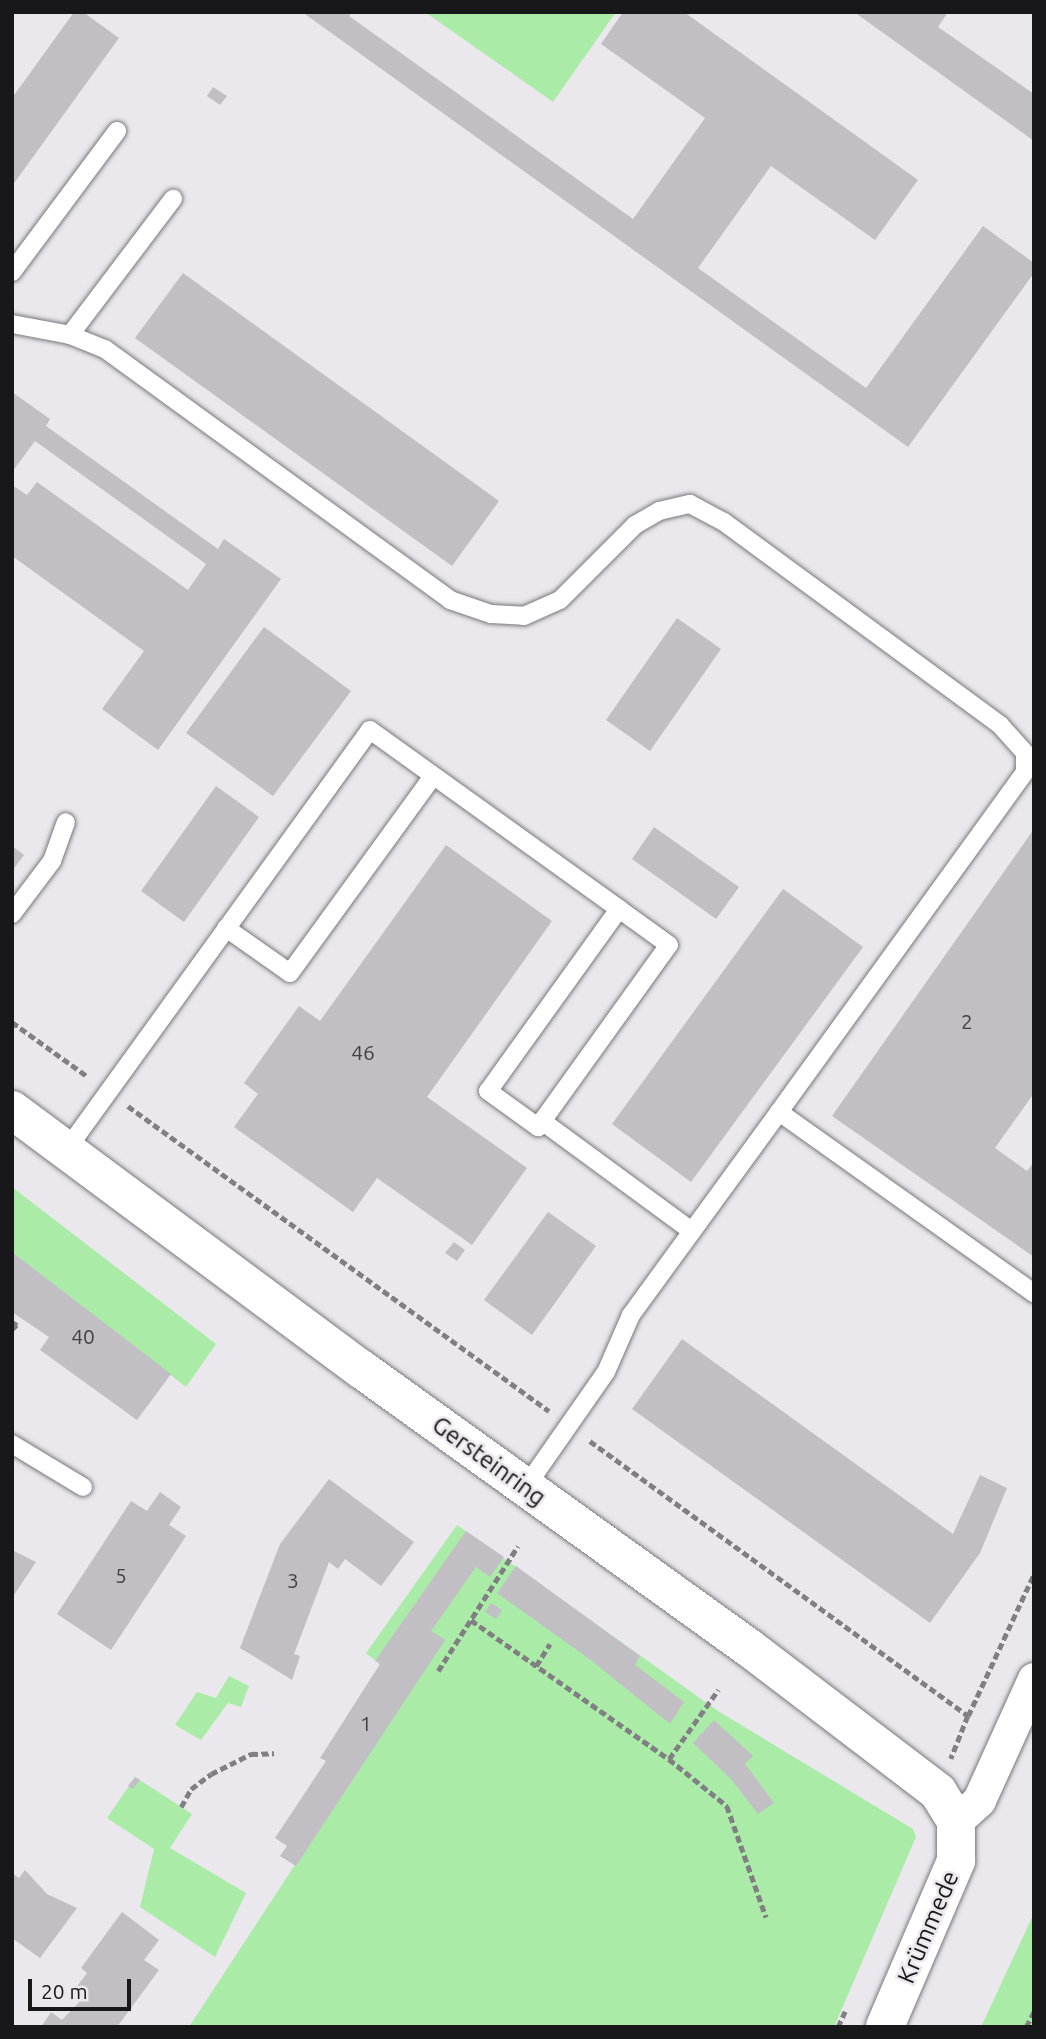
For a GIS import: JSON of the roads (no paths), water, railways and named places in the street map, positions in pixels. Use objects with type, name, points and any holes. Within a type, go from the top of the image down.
[{"type":"street","name":"Gersteinring","points":[[12,1110],[526,1488],[759,1655],[947,1806]]},
{"type":"street","points":[[947,1806],[979,1800],[1034,1679]]},
{"type":"street","name":"Krümmede","points":[[885,2027],[956,1861],[947,1806]]},
{"type":"lane","points":[[12,272],[117,131]]},
{"type":"lane","points":[[71,335],[173,198]]},
{"type":"lane","points":[[12,324],[71,335],[105,349],[450,600],[491,614],[524,616],[561,600],[635,525],[659,511],[690,504],[724,522],[1000,725],[1026,753],[1025,772],[631,1315],[606,1372],[526,1488]]},
{"type":"lane","points":[[67,1149],[370,730],[433,775],[669,945],[538,1127],[488,1091],[619,909]]},
{"type":"lane","points":[[226,928],[290,973],[433,775]]},
{"type":"lane","points":[[12,914],[52,861],[66,822]]},
{"type":"lane","points":[[779,1112],[1034,1293]]},
{"type":"lane","points":[[542,1121],[692,1231]]},
{"type":"lane","points":[[12,1444],[83,1487]]}]
